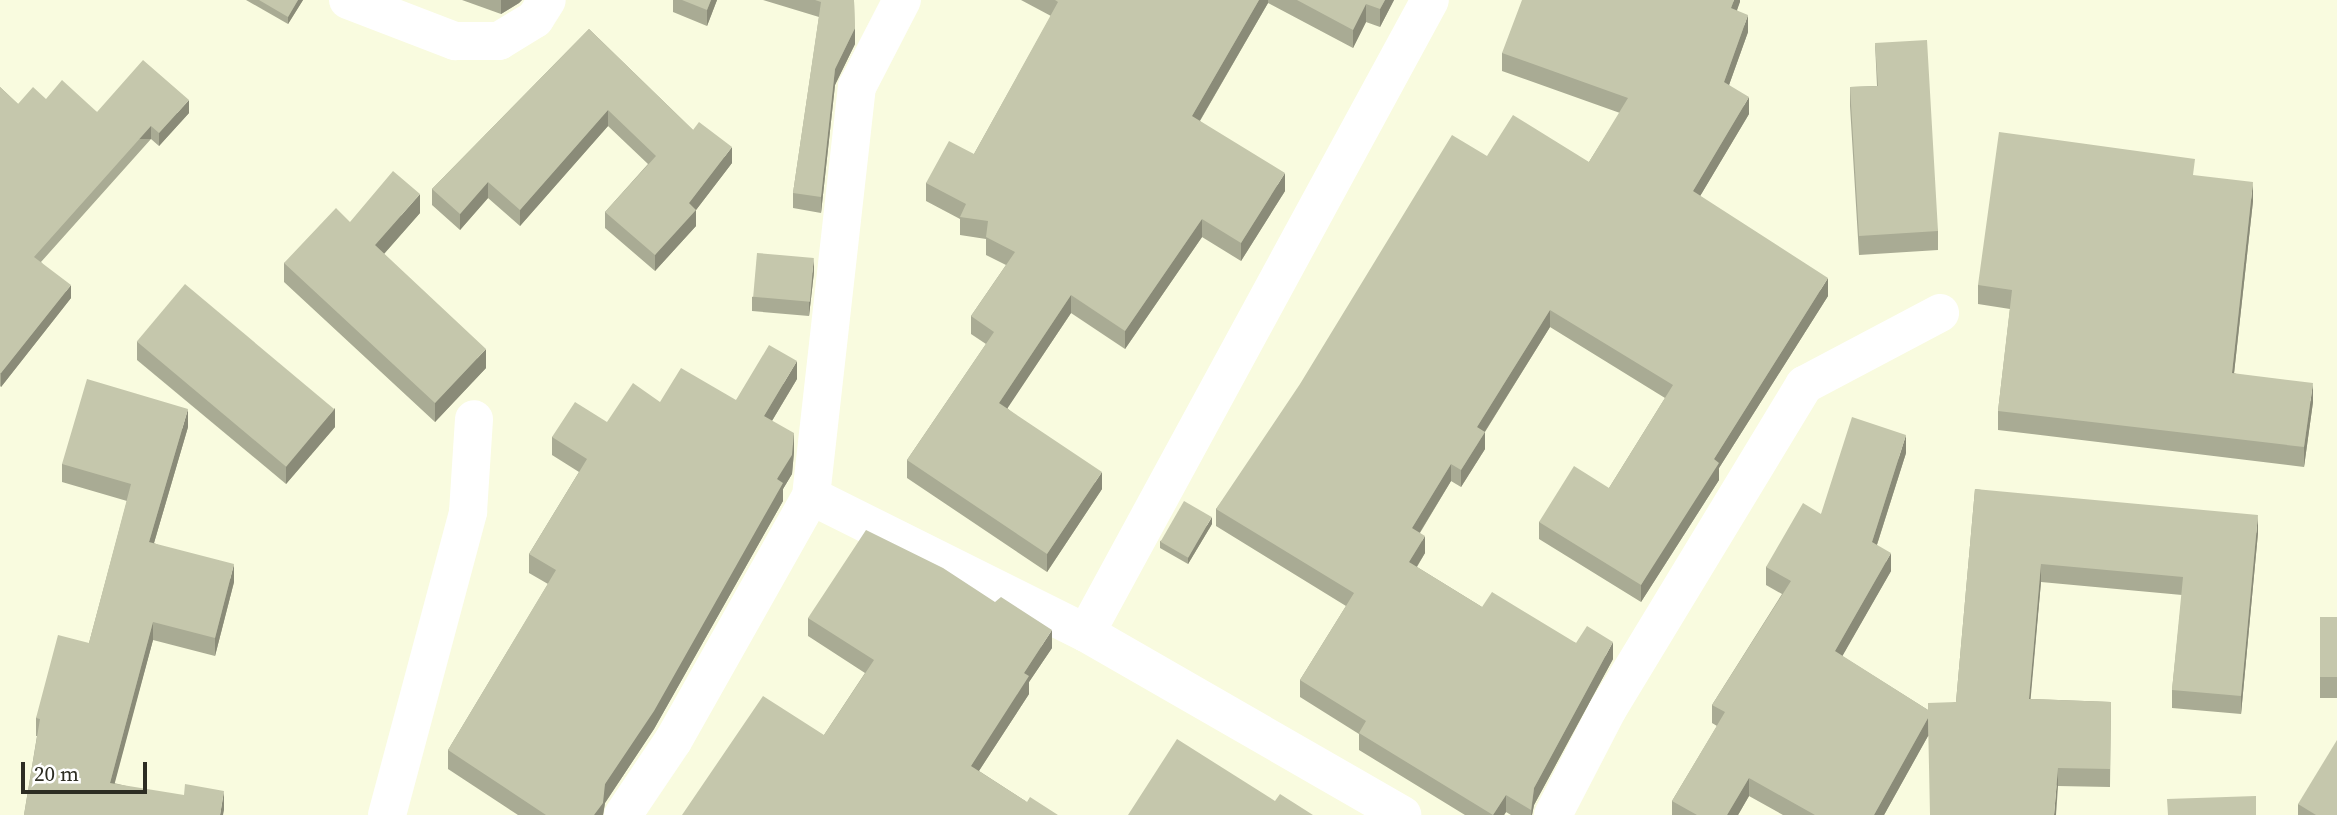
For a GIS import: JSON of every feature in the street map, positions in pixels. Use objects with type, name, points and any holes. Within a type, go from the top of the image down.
[{"type":"street","points":[[348,0],[454,41],[499,41],[535,19],[547,0]]},
{"type":"street","points":[[623,815],[673,741],[811,496],[857,87],[902,0]]},
{"type":"street","points":[[1086,633],[1430,0]]},
{"type":"street","points":[[1553,815],[1608,709],[1804,385],[1940,313]]},
{"type":"street","points":[[387,815],[468,512],[474,419]]},
{"type":"street","points":[[811,496],[1086,633],[1402,815]]},
{"type":"building","points":[[259,0],[298,0],[288,17]]},
{"type":"building","points":[[682,0],[711,0],[707,10]]},
{"type":"building","points":[[815,0],[854,0],[855,28],[835,69],[821,197],[793,193],[821,2]]},
{"type":"building","points":[[1055,0],[1259,0],[1192,116],[1285,173],[1241,243],[1202,219],[1125,331],[1071,295],[999,403],[1102,472],[1047,554],[907,460],[994,332],[971,316],[1015,252],[986,237],[988,221],[960,217],[966,204],[926,183],[949,141],[974,154],[1058,2]]},
{"type":"building","points":[[1297,0],[1385,0],[1380,9],[1366,4],[1353,30]]},
{"type":"building","points":[[1522,0],[1734,0],[1731,8],[1748,15],[1724,82],[1749,97],[1693,191],[1828,278],[1714,459],[1719,463],[1641,585],[1539,522],[1574,466],[1609,488],[1673,385],[1550,310],[1477,427],[1485,432],[1461,470],[1451,464],[1412,528],[1425,536],[1409,562],[1482,607],[1492,592],[1576,643],[1587,626],[1613,642],[1534,788],[1531,810],[1506,795],[1493,815],[1359,733],[1366,721],[1300,680],[1354,593],[1216,509],[1300,384],[1452,135],[1487,156],[1513,115],[1589,162],[1628,98],[1502,53]]},
{"type":"building","points":[[589,29],[693,130],[699,122],[732,147],[689,203],[696,210],[655,255],[605,212],[656,156],[608,110],[520,210],[488,182],[460,214],[432,189]]},
{"type":"building","points":[[1927,40],[1938,231],[1859,236],[1850,87],[1878,86],[1875,43]]},
{"type":"building","points":[[143,60],[189,100],[159,133],[151,126],[34,257],[71,285],[0,373],[0,87],[18,104],[33,87],[46,99],[62,80],[97,112]]},
{"type":"building","points":[[1999,132],[2195,159],[2193,175],[2253,182],[2232,373],[2313,383],[2304,447],[1998,411],[2012,290],[1978,285]]},
{"type":"building","points":[[393,171],[420,194],[375,245],[486,349],[435,403],[284,263],[336,208],[350,222]]},
{"type":"building","points":[[757,253],[814,258],[810,302],[753,297]]},
{"type":"building","points":[[185,284],[334,409],[286,467],[137,341]]},
{"type":"building","points":[[769,345],[797,361],[764,416],[794,433],[792,455],[777,479],[783,483],[654,711],[605,784],[603,803],[594,815],[546,815],[448,750],[556,570],[529,554],[587,459],[552,437],[575,402],[607,422],[633,383],[660,402],[681,368],[736,400]]},
{"type":"building","points":[[87,379],[188,409],[149,542],[234,564],[215,638],[153,622],[110,783],[184,795],[185,784],[224,791],[220,815],[24,815],[40,719],[36,718],[58,635],[89,643],[131,484],[62,464]]},
{"type":"building","points":[[1852,417],[1906,435],[1872,542],[1891,553],[1835,651],[1928,710],[1928,703],[1956,702],[1975,489],[2258,515],[2241,696],[2172,690],[2183,577],[2041,564],[2029,699],[2111,702],[2110,769],[2058,768],[2054,815],[1930,815],[1928,718],[1874,815],[1815,815],[1749,778],[1727,815],[1697,815],[1672,801],[1725,712],[1712,705],[1791,581],[1766,567],[1803,503],[1821,514]]},
{"type":"building","points":[[1184,501],[1212,517],[1188,558],[1160,542]]},
{"type":"building","points":[[866,530],[943,568],[995,602],[1001,597],[1052,630],[1024,673],[1029,676],[971,766],[1027,802],[1030,797],[1058,815],[682,815],[763,696],[824,735],[874,660],[808,618]]},
{"type":"building","points":[[2320,617],[2337,617],[2337,677],[2320,677]]},
{"type":"building","points":[[1177,739],[1275,801],[1280,794],[1313,815],[1128,815]]},
{"type":"building","points":[[2337,740],[2337,815],[2316,815],[2298,804]]},
{"type":"building","points":[[2256,796],[2256,815],[2168,815],[2167,799]]}]
